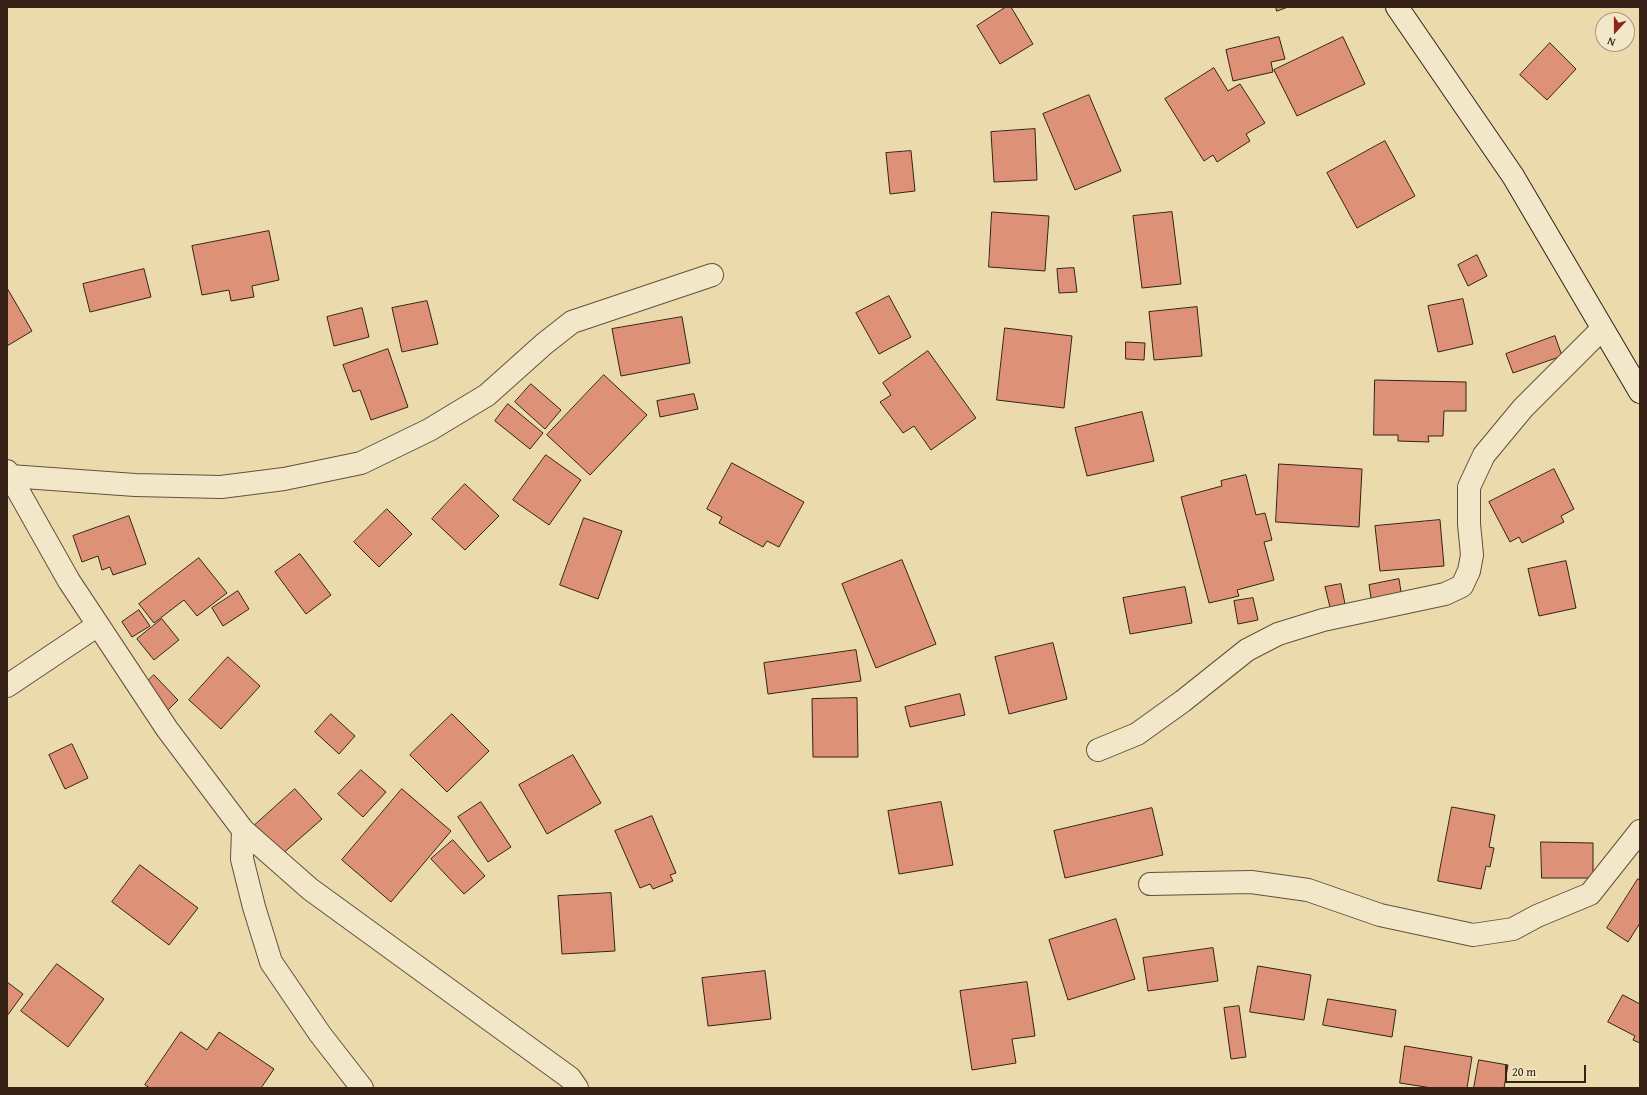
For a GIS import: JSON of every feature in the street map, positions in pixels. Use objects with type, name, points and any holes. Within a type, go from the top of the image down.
[{"type":"street","points":[[1396,7],[1513,176],[1602,329],[1637,380]]},
{"type":"street","points":[[8,474],[135,485],[221,488],[284,478],[361,463],[429,430],[487,395],[544,344],[572,322],[712,275]]},
{"type":"street","points":[[1098,750],[1137,734],[1184,701],[1247,650],[1278,634],[1323,620],[1446,594],[1462,586],[1469,571],[1472,555],[1469,524],[1469,487],[1484,455],[1523,408],[1602,329]]},
{"type":"street","points":[[8,474],[69,581],[98,625],[167,729],[243,830],[310,889],[570,1078],[577,1088]]},
{"type":"street","points":[[7,686],[98,625]]},
{"type":"street","points":[[243,830],[242,859],[254,907],[271,962],[320,1034],[362,1088]]},
{"type":"street","points":[[1150,884],[1251,882],[1308,890],[1380,915],[1473,935],[1513,929],[1537,916],[1590,894],[1640,831]]},
{"type":"building","points":[[1006,7],[1011,7],[1033,44],[1000,64],[977,26]]},
{"type":"building","points":[[1276,7],[1288,7],[1277,11]]},
{"type":"building","points":[[1279,37],[1285,59],[1271,62],[1273,72],[1233,81],[1226,50]]},
{"type":"building","points":[[1343,37],[1365,84],[1297,116],[1274,70]]},
{"type":"building","points":[[1550,43],[1576,69],[1547,100],[1520,75]]},
{"type":"building","points":[[1214,68],[1228,91],[1240,84],[1265,123],[1246,134],[1250,141],[1217,162],[1213,155],[1204,161],[1165,99]]},
{"type":"building","points":[[1089,95],[1121,171],[1075,190],[1043,114]]},
{"type":"building","points":[[1035,129],[1037,180],[994,182],[991,132]]},
{"type":"building","points":[[1385,141],[1415,196],[1357,228],[1327,173]]},
{"type":"building","points":[[911,151],[915,191],[890,194],[886,153]]},
{"type":"building","points":[[992,212],[1049,216],[1045,271],[989,267]]},
{"type":"building","points":[[1172,212],[1181,284],[1142,288],[1133,216]]},
{"type":"building","points":[[269,231],[279,280],[252,286],[254,297],[231,301],[229,290],[202,295],[192,246]]},
{"type":"building","points":[[1477,255],[1487,276],[1468,286],[1458,265]]},
{"type":"building","points":[[1074,268],[1077,292],[1059,293],[1057,269]]},
{"type":"building","points":[[144,269],[151,297],[90,312],[83,284]]},
{"type":"building","points":[[7,288],[32,331],[7,346]]},
{"type":"building","points":[[889,296],[911,337],[879,354],[856,313]]},
{"type":"building","points":[[1463,299],[1473,344],[1438,352],[1428,306]]},
{"type":"building","points":[[427,301],[438,344],[402,352],[392,308]]},
{"type":"building","points":[[1197,307],[1202,356],[1154,360],[1149,312]]},
{"type":"building","points":[[362,308],[369,337],[334,346],[327,317]]},
{"type":"building","points":[[682,317],[690,363],[621,376],[612,329]]},
{"type":"building","points":[[1005,328],[1072,336],[1064,408],[997,400]]},
{"type":"building","points":[[1555,336],[1562,356],[1513,373],[1506,354]]},
{"type":"building","points":[[1126,342],[1145,343],[1144,360],[1126,359]]},
{"type":"building","points":[[388,349],[408,407],[371,420],[360,390],[353,392],[343,365]]},
{"type":"building","points":[[928,351],[976,418],[931,450],[914,426],[903,433],[880,402],[891,395],[883,383]]},
{"type":"building","points":[[604,375],[647,415],[590,475],[547,435]]},
{"type":"building","points":[[1375,380],[1466,382],[1466,411],[1444,411],[1443,436],[1428,436],[1429,442],[1398,441],[1398,435],[1374,435]]},
{"type":"building","points":[[531,384],[561,410],[545,429],[515,402]]},
{"type":"building","points":[[694,394],[698,409],[660,417],[657,401]]},
{"type":"building","points":[[508,404],[543,433],[530,449],[495,421]]},
{"type":"building","points":[[1142,412],[1154,461],[1087,476],[1075,428]]},
{"type":"building","points":[[546,455],[581,480],[549,525],[513,500]]},
{"type":"building","points":[[732,463],[804,502],[779,547],[767,541],[763,547],[719,523],[722,517],[707,509]]},
{"type":"building","points":[[1279,464],[1362,469],[1359,527],[1276,522]]},
{"type":"building","points":[[1554,469],[1574,509],[1561,516],[1564,522],[1522,543],[1519,537],[1510,542],[1489,502]]},
{"type":"building","points":[[1246,475],[1256,515],[1265,513],[1272,540],[1264,542],[1274,580],[1237,590],[1239,596],[1209,603],[1181,497],[1222,486],[1221,481]]},
{"type":"building","points":[[465,484],[499,516],[465,550],[432,519]]},
{"type":"building","points":[[387,509],[412,534],[379,567],[354,542]]},
{"type":"building","points":[[129,516],[146,564],[113,575],[110,567],[102,570],[98,556],[82,562],[73,536]]},
{"type":"building","points":[[584,518],[622,531],[598,599],[560,585]]},
{"type":"building","points":[[1440,520],[1444,566],[1380,571],[1375,526]]},
{"type":"building","points":[[300,554],[331,595],[306,614],[275,572]]},
{"type":"building","points":[[199,558],[227,593],[197,616],[184,600],[154,623],[139,604]]},
{"type":"building","points":[[902,560],[936,644],[876,668],[842,584]]},
{"type":"building","points":[[1566,561],[1576,608],[1539,616],[1528,569]]},
{"type":"building","points":[[1399,579],[1402,598],[1372,604],[1369,585]]},
{"type":"building","points":[[1341,584],[1345,604],[1330,607],[1325,587]]},
{"type":"building","points":[[1185,587],[1192,623],[1130,634],[1123,598]]},
{"type":"building","points":[[238,591],[249,609],[223,626],[212,608]]},
{"type":"building","points":[[1253,598],[1258,620],[1238,624],[1234,601]]},
{"type":"building","points":[[139,610],[150,626],[132,637],[122,622]]},
{"type":"building","points":[[162,619],[179,640],[154,660],[137,639]]},
{"type":"building","points":[[1053,643],[1067,699],[1009,714],[995,657]]},
{"type":"building","points":[[856,650],[861,681],[768,694],[764,663]]},
{"type":"building","points":[[228,657],[260,686],[221,729],[189,700]]},
{"type":"building","points":[[154,675],[178,700],[165,713],[141,688]]},
{"type":"building","points":[[960,694],[965,715],[910,727],[905,707]]},
{"type":"building","points":[[857,698],[858,757],[813,757],[812,699]]},
{"type":"building","points":[[331,714],[355,736],[339,754],[315,732]]},
{"type":"building","points":[[452,714],[489,751],[447,792],[410,755]]},
{"type":"building","points":[[72,744],[88,778],[65,789],[49,755]]},
{"type":"building","points":[[573,755],[601,803],[547,834],[519,785]]},
{"type":"building","points":[[361,770],[386,792],[363,817],[338,794]]},
{"type":"building","points":[[295,789],[322,819],[281,855],[255,825]]},
{"type":"building","points":[[402,789],[451,831],[391,902],[342,860]]},
{"type":"building","points":[[481,802],[511,847],[488,862],[458,817]]},
{"type":"building","points":[[941,802],[953,865],[899,874],[888,811]]},
{"type":"building","points":[[1452,807],[1495,815],[1489,847],[1494,848],[1490,867],[1486,866],[1481,889],[1438,881]]},
{"type":"building","points":[[1152,808],[1163,855],[1065,878],[1054,831]]},
{"type":"building","points":[[652,816],[676,873],[670,875],[673,881],[653,889],[650,884],[640,888],[615,831]]},
{"type":"building","points":[[453,840],[485,876],[464,894],[431,859]]},
{"type":"building","points":[[1541,842],[1593,843],[1593,878],[1542,878]]},
{"type":"building","points":[[140,865],[198,908],[169,945],[112,902]]},
{"type":"building","points":[[1638,879],[1640,880],[1640,923],[1628,942],[1607,928]]},
{"type":"building","points":[[611,893],[615,951],[562,954],[558,896]]},
{"type":"building","points":[[1116,919],[1135,979],[1068,1000],[1049,940]]},
{"type":"building","points":[[1213,948],[1218,981],[1148,991],[1143,958]]},
{"type":"building","points":[[57,964],[104,999],[68,1047],[21,1011]]},
{"type":"building","points":[[1258,966],[1311,975],[1304,1020],[1250,1012]]},
{"type":"building","points":[[765,971],[771,1019],[708,1026],[702,978]]},
{"type":"building","points":[[7,982],[23,994],[7,1016]]},
{"type":"building","points":[[1027,982],[1035,1036],[1012,1039],[1016,1063],[972,1070],[960,991]]},
{"type":"building","points":[[1623,995],[1640,1004],[1640,1043],[1633,1040],[1635,1036],[1608,1022]]},
{"type":"building","points":[[1328,999],[1396,1010],[1392,1037],[1323,1025]]},
{"type":"building","points":[[1239,1006],[1246,1057],[1231,1059],[1224,1008]]},
{"type":"building","points":[[181,1032],[207,1050],[219,1032],[274,1069],[261,1088],[150,1088],[145,1085]]},
{"type":"building","points":[[1405,1046],[1472,1057],[1467,1088],[1432,1088],[1400,1083]]},
{"type":"building","points":[[1479,1060],[1508,1065],[1504,1088],[1474,1088]]}]
